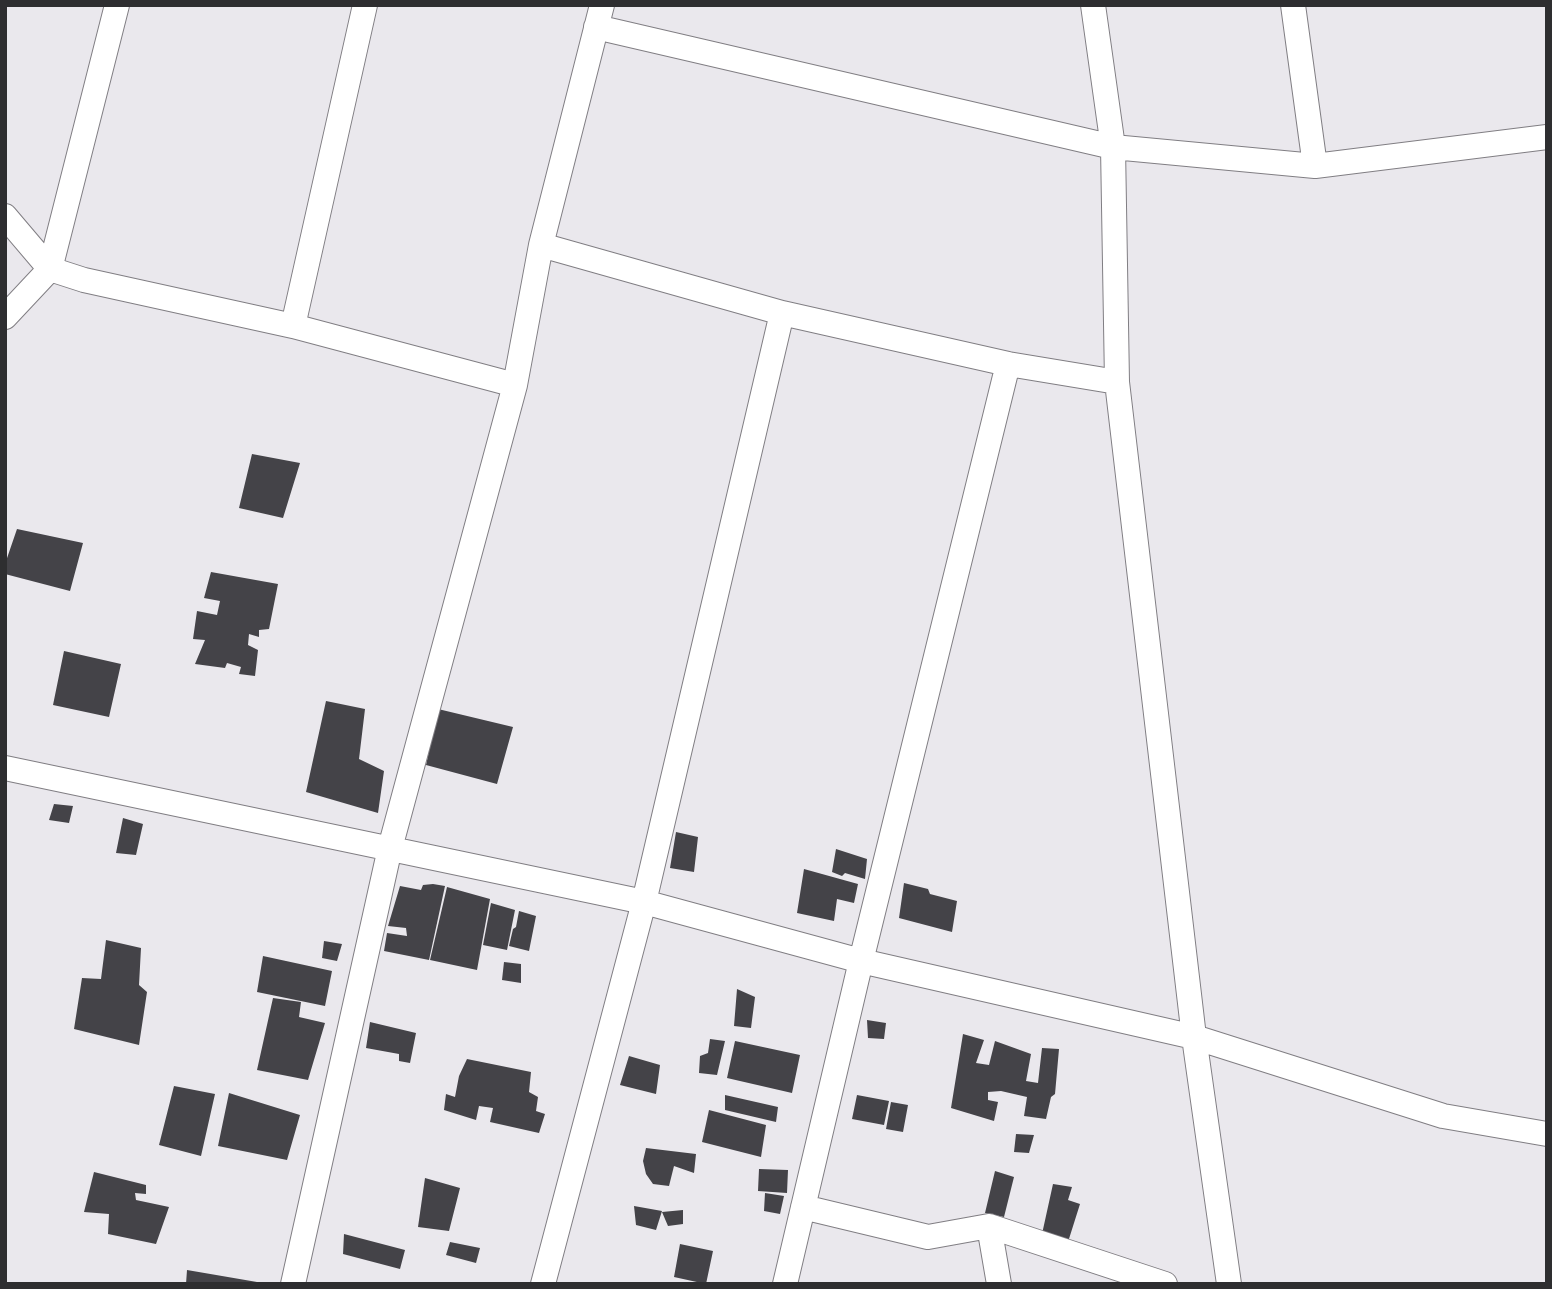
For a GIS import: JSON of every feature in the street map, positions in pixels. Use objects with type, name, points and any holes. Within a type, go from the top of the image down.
[{"type":"street","points":[[5,317],[50,269],[117,5]]},
{"type":"street","points":[[292,326],[365,5]]},
{"type":"street","points":[[1093,5],[1113,147],[1117,382],[1194,1037],[1229,1284]]},
{"type":"street","points":[[1293,5],[1315,166]]},
{"type":"street","points":[[293,1284],[390,848],[515,385],[541,245],[599,16],[1113,147],[1315,166],[1547,136]]},
{"type":"street","points":[[5,216],[50,269],[84,280],[292,326],[515,385]]},
{"type":"street","points":[[541,245],[782,313],[1008,364],[1117,382]]},
{"type":"street","points":[[543,1284],[644,902],[782,313]]},
{"type":"street","points":[[785,1284],[861,961],[1008,364]]},
{"type":"street","points":[[5,768],[644,902],[861,961],[1194,1037],[1443,1116],[1547,1134]]},
{"type":"street","points":[[803,1208],[928,1237],[989,1226],[1165,1284]]},
{"type":"street","points":[[989,1226],[999,1284]]},
{"type":"building","points":[[252,454],[300,463],[283,518],[239,508]]},
{"type":"building","points":[[17,529],[83,543],[70,591],[5,574],[5,564]]},
{"type":"building","points":[[211,572],[278,584],[269,629],[259,630],[259,637],[249,634],[248,645],[258,650],[255,676],[239,674],[241,667],[227,663],[225,668],[195,664],[205,640],[193,639],[197,611],[217,615],[220,601],[204,598]]},
{"type":"building","points":[[64,651],[121,664],[109,717],[53,705]]},
{"type":"building","points":[[326,701],[365,709],[359,759],[384,771],[378,813],[306,792]]},
{"type":"building","points":[[438,709],[513,727],[497,784],[426,765]]},
{"type":"building","points":[[54,804],[73,806],[69,823],[49,820]]},
{"type":"building","points":[[123,818],[143,824],[136,855],[116,853]]},
{"type":"building","points":[[676,832],[698,837],[694,872],[670,868]]},
{"type":"building","points":[[836,849],[867,859],[865,879],[832,872]]},
{"type":"building","points":[[804,869],[858,884],[854,903],[837,899],[834,921],[797,913]]},
{"type":"building","points":[[904,883],[957,901],[952,932],[899,918]]},
{"type":"building","points":[[423,885],[445,886],[429,960],[384,951],[387,933],[407,936],[406,928],[388,926],[400,886],[421,890]]},
{"type":"building","points":[[447,887],[490,899],[477,970],[430,960]]},
{"type":"building","points":[[491,903],[515,910],[507,950],[483,945]]},
{"type":"building","points":[[519,911],[536,916],[529,951],[509,946]]},
{"type":"building","points":[[106,940],[141,948],[139,985],[147,992],[139,1045],[74,1029],[82,978],[101,979]]},
{"type":"building","points":[[324,941],[342,944],[337,961],[322,958]]},
{"type":"building","points":[[263,956],[332,971],[325,1006],[257,992]]},
{"type":"building","points":[[504,962],[521,964],[521,983],[502,980]]},
{"type":"building","points":[[737,989],[755,997],[751,1028],[734,1026]]},
{"type":"building","points":[[273,998],[301,1002],[299,1017],[325,1023],[308,1080],[257,1070]]},
{"type":"building","points":[[867,1020],[886,1023],[884,1039],[868,1038]]},
{"type":"building","points":[[370,1022],[416,1033],[410,1063],[399,1061],[399,1054],[366,1048]]},
{"type":"building","points":[[963,1034],[984,1040],[976,1063],[989,1065],[995,1041],[1031,1054],[1026,1081],[1038,1083],[1042,1048],[1059,1049],[1055,1094],[1051,1097],[1046,1119],[1024,1116],[1027,1097],[1001,1091],[988,1092],[988,1100],[998,1102],[994,1121],[951,1108]]},
{"type":"building","points":[[710,1039],[725,1041],[717,1075],[699,1073],[700,1056],[708,1053]]},
{"type":"building","points":[[735,1041],[800,1055],[792,1093],[727,1078]]},
{"type":"building","points":[[629,1056],[660,1065],[656,1094],[620,1085]]},
{"type":"building","points":[[467,1059],[531,1072],[529,1092],[538,1097],[536,1111],[545,1114],[539,1133],[490,1122],[493,1108],[479,1106],[476,1120],[444,1110],[446,1094],[455,1097],[459,1076]]},
{"type":"building","points":[[174,1086],[215,1094],[201,1156],[159,1145]]},
{"type":"building","points":[[229,1093],[300,1115],[287,1160],[218,1146]]},
{"type":"building","points":[[725,1095],[778,1107],[776,1122],[725,1110]]},
{"type":"building","points":[[857,1095],[889,1101],[884,1125],[852,1119]]},
{"type":"building","points":[[891,1102],[908,1105],[903,1132],[886,1129]]},
{"type":"building","points":[[709,1110],[766,1125],[761,1157],[702,1142]]},
{"type":"building","points":[[1016,1134],[1034,1135],[1029,1153],[1014,1152]]},
{"type":"building","points":[[646,1148],[696,1154],[694,1173],[674,1166],[669,1186],[653,1184],[646,1174],[643,1161]]},
{"type":"building","points":[[759,1169],[788,1170],[787,1193],[758,1191]]},
{"type":"building","points":[[995,1171],[1014,1177],[1004,1217],[985,1213]]},
{"type":"building","points":[[94,1172],[146,1185],[146,1194],[135,1193],[136,1200],[169,1207],[156,1244],[108,1234],[109,1214],[84,1212]]},
{"type":"building","points":[[425,1178],[460,1188],[449,1231],[418,1227]]},
{"type":"building","points":[[1053,1184],[1072,1187],[1068,1200],[1080,1204],[1068,1242],[1042,1234]]},
{"type":"building","points":[[765,1193],[784,1196],[780,1214],[764,1211]]},
{"type":"building","points":[[634,1206],[662,1211],[656,1230],[636,1225]]},
{"type":"building","points":[[683,1210],[683,1224],[668,1226],[662,1212]]},
{"type":"building","points":[[344,1234],[405,1250],[400,1269],[343,1254]]},
{"type":"building","points":[[450,1242],[480,1248],[476,1263],[446,1255]]},
{"type":"building","points":[[680,1244],[713,1251],[706,1284],[674,1277]]},
{"type":"building","points":[[187,1270],[257,1282],[257,1284],[186,1284]]}]
